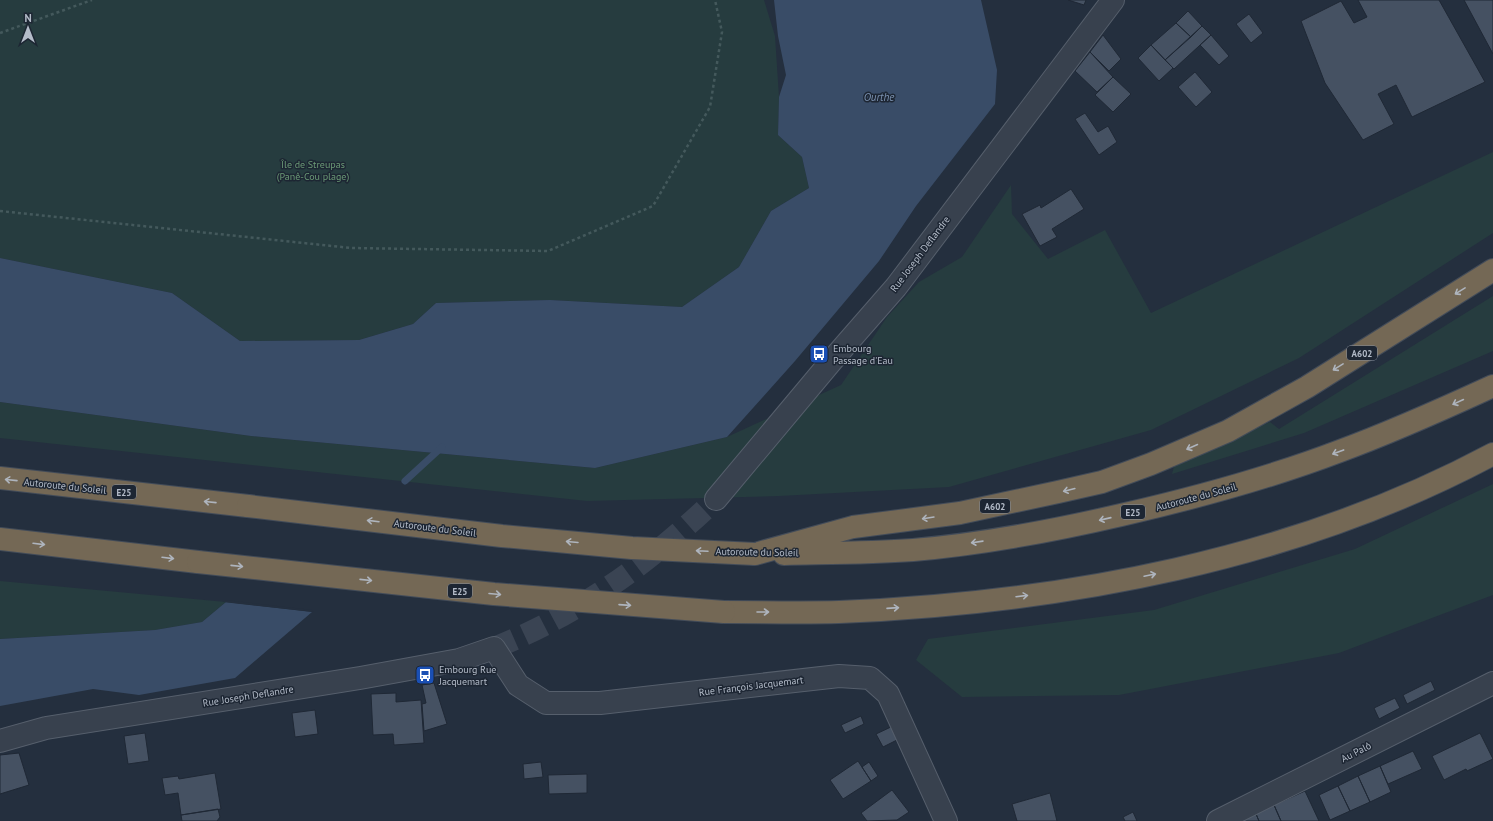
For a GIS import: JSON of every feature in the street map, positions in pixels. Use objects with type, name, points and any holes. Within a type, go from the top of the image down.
[{"type":"highway","name":"A602","points":[[755,554],[853,527],[960,513],[1102,482],[1151,464],[1228,431],[1307,387],[1493,270]]},
{"type":"highway","name":"Autoroute du Soleil","points":[[0,478],[502,536],[632,548],[755,554],[860,553],[915,550],[1032,534],[1095,521],[1226,489],[1286,470],[1388,433],[1493,386]]},
{"type":"highway","name":"E25","points":[[0,539],[494,594],[724,612],[838,612],[950,605],[1055,592],[1150,575],[1246,552],[1360,514],[1460,471],[1493,454]]},
{"type":"street","name":"Rue Joseph Deflandre","points":[[716,499],[829,364],[896,287],[1113,0]]},
{"type":"street","name":"Rue Joseph Deflandre","points":[[0,741],[46,728],[352,679],[459,660],[494,648]]},
{"type":"street","name":"Rue François Jacquemart","points":[[494,648],[518,685],[546,703],[600,703],[839,676],[870,678],[888,694],[946,821]]},
{"type":"street","name":"Au Palô","points":[[1218,821],[1493,683]]},
{"type":"path","points":[[0,34],[92,0]]},
{"type":"path","points":[[0,211],[352,248],[548,251],[653,206],[710,107],[722,32],[715,0]]},
{"type":"green space","name":"Île de Streupas (Panê-Cou plage)","points":[[0,0],[764,0],[775,36],[779,97],[778,135],[802,157],[809,188],[771,211],[739,267],[682,307],[550,300],[436,303],[413,324],[359,340],[240,341],[172,293],[0,258]]},
{"type":"green space","points":[[1493,152],[1493,233],[1299,358],[1151,430],[949,487],[779,496],[587,501],[0,438],[0,402],[251,436],[595,468],[727,437],[841,385],[887,317],[919,282],[962,257],[1011,185],[1012,214],[1048,259],[1105,230],[1151,313]]},
{"type":"green space","points":[[1493,296],[1493,351],[1304,433],[1172,474],[1175,463],[1270,422],[1279,429]]},
{"type":"green space","points":[[1493,484],[1493,595],[1339,653],[1119,695],[962,697],[916,660],[928,639],[1154,610],[1355,549]]},
{"type":"green space","points":[[0,581],[226,602],[202,622],[155,630],[0,639]]},
{"type":"water","name":"Ourthe","points":[[774,0],[981,0],[997,70],[995,104],[916,206],[879,261],[795,361],[727,437],[595,468],[251,436],[0,402],[0,258],[172,293],[240,341],[359,340],[413,324],[436,303],[550,300],[682,307],[739,267],[771,211],[809,188],[802,157],[778,135],[779,97],[786,75],[778,36]]},
{"type":"water","points":[[226,602],[312,612],[235,678],[139,695],[93,689],[0,706],[0,639],[155,630],[202,622]]},
{"type":"pier","points":[[226,600],[312,610],[314,612],[223,602]]},
{"type":"building","points":[[1068,0],[1086,0],[1084,5]]},
{"type":"building","points":[[1358,0],[1439,0],[1485,82],[1412,117],[1396,85],[1378,94],[1394,124],[1363,140],[1325,83],[1301,21],[1341,1],[1354,23],[1367,17]]},
{"type":"building","points":[[1464,0],[1493,0],[1493,54]]},
{"type":"building","points":[[1188,11],[1202,26],[1191,37],[1176,23]]},
{"type":"building","points":[[1249,14],[1263,33],[1251,43],[1236,24]]},
{"type":"building","points":[[1176,23],[1191,37],[1165,60],[1151,45]]},
{"type":"building","points":[[1202,26],[1211,35],[1174,69],[1165,60]]},
{"type":"building","points":[[1103,35],[1121,59],[1109,71],[1090,52]]},
{"type":"building","points":[[1211,35],[1229,56],[1219,65],[1200,45]]},
{"type":"building","points":[[1151,45],[1173,68],[1159,81],[1138,58]]},
{"type":"building","points":[[1090,52],[1113,77],[1097,92],[1075,71]]},
{"type":"building","points":[[1195,72],[1212,92],[1196,107],[1178,87]]},
{"type":"building","points":[[1113,77],[1131,94],[1113,112],[1095,95]]},
{"type":"building","points":[[1085,113],[1098,132],[1108,126],[1117,142],[1099,155],[1075,119]]},
{"type":"building","points":[[1071,189],[1084,209],[1052,229],[1057,237],[1040,246],[1022,214],[1040,205],[1041,208]]},
{"type":"building","points":[[1431,681],[1435,690],[1407,704],[1403,695]]},
{"type":"building","points":[[434,683],[447,724],[424,731],[422,704],[426,703],[422,685]]},
{"type":"building","points":[[396,693],[396,702],[421,700],[424,743],[394,745],[393,734],[373,735],[371,694]]},
{"type":"building","points":[[1395,698],[1400,708],[1379,719],[1374,708]]},
{"type":"building","points":[[315,710],[318,734],[295,737],[292,713]]},
{"type":"building","points":[[861,716],[864,724],[845,733],[841,725]]},
{"type":"building","points":[[893,726],[899,739],[883,747],[876,734]]},
{"type":"building","points":[[145,733],[149,761],[128,764],[124,736]]},
{"type":"building","points":[[1480,733],[1493,759],[1467,771],[1466,769],[1444,780],[1432,756]]},
{"type":"building","points":[[1413,751],[1422,769],[1388,784],[1380,766]]},
{"type":"building","points":[[19,753],[29,785],[0,794],[0,755]]},
{"type":"building","points":[[858,761],[871,781],[843,799],[830,780]]},
{"type":"building","points":[[541,762],[543,777],[524,779],[523,764]]},
{"type":"building","points":[[869,762],[878,776],[871,781],[862,767]]},
{"type":"building","points":[[1380,766],[1391,792],[1370,802],[1358,776]]},
{"type":"building","points":[[215,773],[221,809],[181,815],[178,793],[165,795],[162,778],[178,776],[179,779]]},
{"type":"building","points":[[587,774],[587,793],[549,794],[548,775]]},
{"type":"building","points":[[1358,776],[1370,802],[1350,811],[1338,786]]},
{"type":"building","points":[[1338,786],[1350,811],[1330,820],[1319,795]]},
{"type":"building","points":[[892,790],[909,812],[897,820],[867,821],[861,813]]},
{"type":"building","points":[[1305,791],[1319,821],[1281,821],[1274,805]]},
{"type":"building","points":[[1050,793],[1057,821],[1017,821],[1012,804]]},
{"type":"building","points":[[1274,805],[1281,821],[1259,821],[1256,814]]},
{"type":"building","points":[[218,809],[220,817],[217,821],[182,821],[181,815]]},
{"type":"building","points":[[1133,812],[1137,821],[1125,821],[1123,817]]},
{"type":"building","points":[[1256,814],[1259,821],[1240,821]]},
{"type":"waterway","points":[[405,481],[442,447]]},
{"type":"tunnel","points":[[494,648],[556,619],[612,584],[665,544],[716,499]]},
{"type":"place","name":"Embourg Passage d'Eau","points":[[819,354]]},
{"type":"place","name":"Embourg Rue Jacquemart","points":[[425,675]]}]
